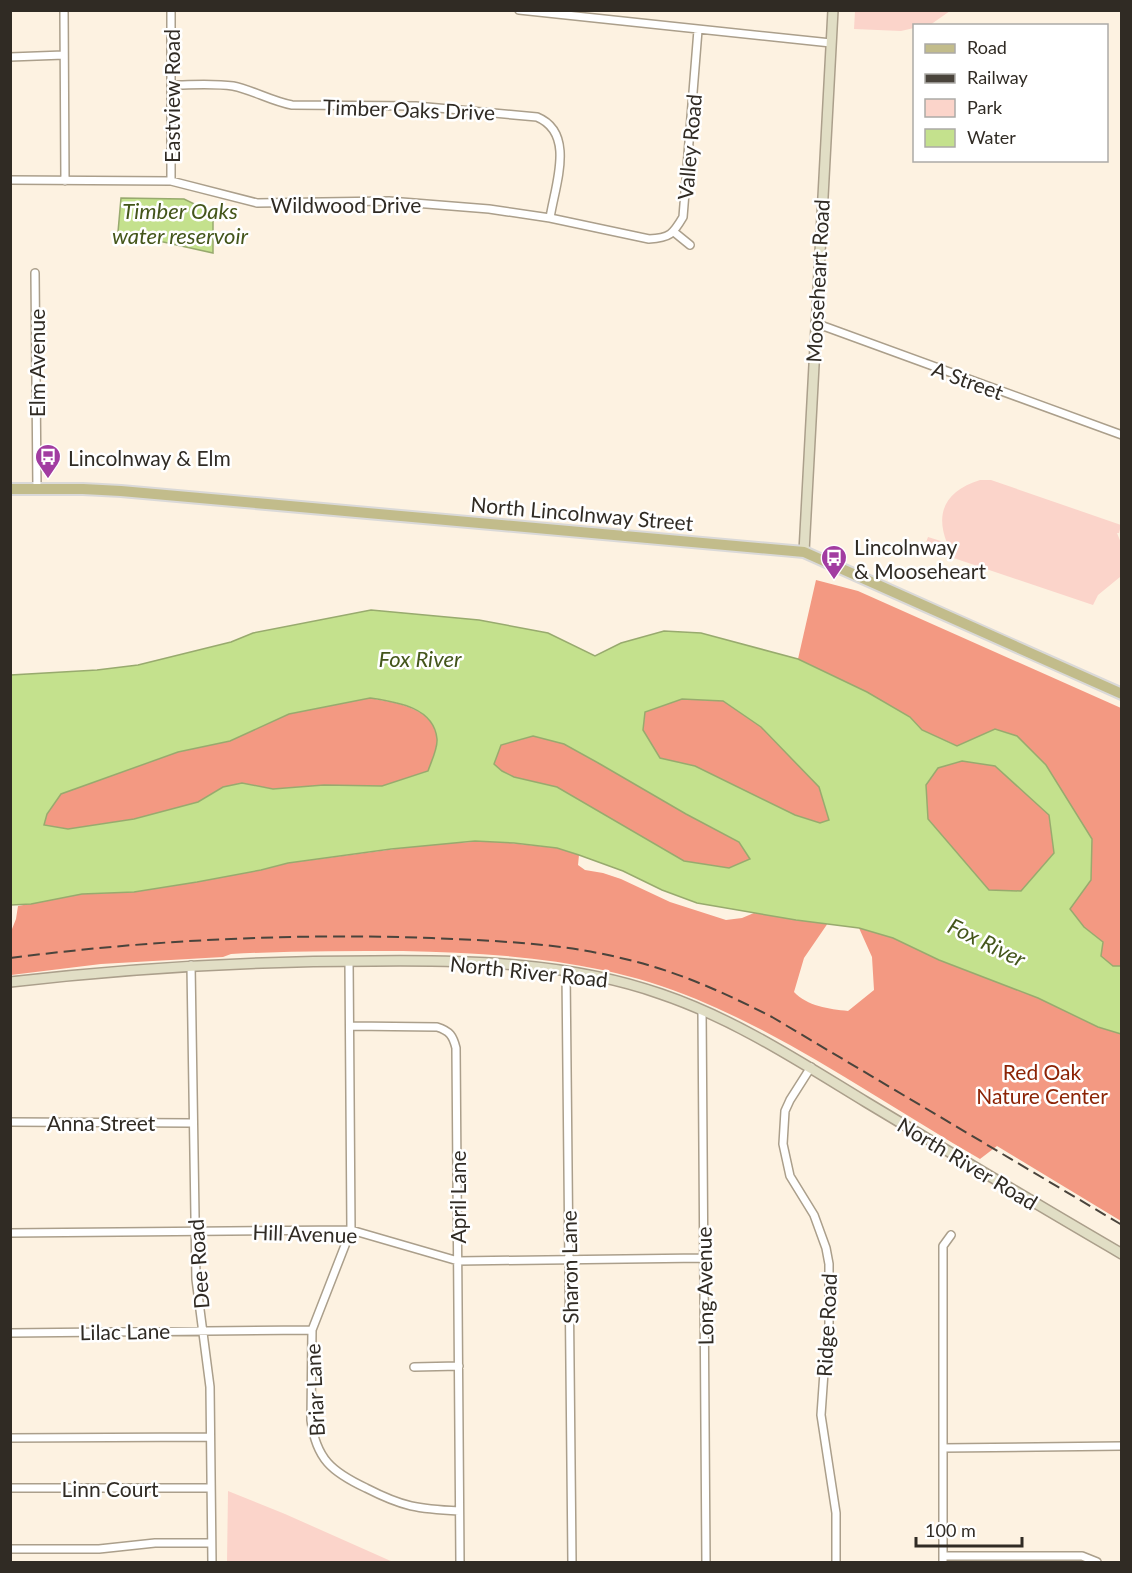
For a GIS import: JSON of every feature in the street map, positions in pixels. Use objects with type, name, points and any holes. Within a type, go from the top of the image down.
[{"type":"main road","name":"Mooseheart Road","points":[[804,552],[833,10]]},
{"type":"main road","name":"North Lincolnway Street","points":[[10,489],[121,491],[804,552],[1122,694]]},
{"type":"main road","name":"North River Road","points":[[10,982],[191,965],[349,961],[484,964],[566,971],[639,986],[702,1010],[750,1033],[811,1067],[1122,1254]]},
{"type":"street","points":[[64,10],[65,181]]},
{"type":"street","name":"Eastview Road","points":[[171,10],[171,181]]},
{"type":"street","points":[[519,10],[831,43]]},
{"type":"street","name":"Valley Road","points":[[674,232],[683,217],[686,192],[698,30]]},
{"type":"street","points":[[10,57],[64,55]]},
{"type":"street","name":"Timber Oaks Drive","points":[[171,85],[229,86],[279,103],[292,105],[416,106],[537,117],[548,121],[560,141],[561,153],[550,218]]},
{"type":"street","name":"Wildwood Drive","points":[[10,180],[171,181],[257,203],[389,201],[489,209],[550,218],[649,239],[664,238],[674,232]]},
{"type":"street","points":[[674,232],[690,245]]},
{"type":"street","name":"Elm Avenue","points":[[35,273],[37,489]]},
{"type":"street","name":"A Street","points":[[815,323],[1122,435]]},
{"type":"street","name":"Briar Lane","points":[[349,961],[351,1230],[312,1330],[311,1420],[313,1435],[317,1447],[328,1464],[342,1477],[392,1501],[422,1509],[459,1511]]},
{"type":"street","name":"Dee Road","points":[[191,965],[194,1231],[196,1279],[210,1387],[212,1563]]},
{"type":"street","name":"Sharon Lane","points":[[566,971],[572,1563]]},
{"type":"street","name":"Long Avenue","points":[[702,1010],[706,1563]]},
{"type":"street","name":"April Lane","points":[[350,1026],[447,1030],[456,1048],[460,1563]]},
{"type":"street","name":"Ridge Road","points":[[811,1067],[785,1111],[783,1144],[790,1176],[814,1215],[826,1248],[829,1264],[829,1344],[824,1372],[821,1415],[836,1513],[836,1563]]},
{"type":"street","name":"Anna Street","points":[[10,1122],[192,1123]]},
{"type":"street","name":"Hill Avenue","points":[[10,1233],[351,1230],[458,1261],[704,1258]]},
{"type":"street","points":[[951,1235],[943,1246],[943,1559],[1082,1556],[1097,1563]]},
{"type":"street","name":"Lilac Lane","points":[[10,1332],[312,1330]]},
{"type":"street","points":[[414,1367],[459,1366]]},
{"type":"street","points":[[10,1438],[210,1437]]},
{"type":"street","points":[[943,1448],[1122,1446]]},
{"type":"street","name":"Linn Court","points":[[10,1488],[210,1488]]},
{"type":"street","points":[[10,1549],[99,1550],[155,1543],[211,1543]]},
{"type":"green space","points":[[855,10],[950,11],[931,24],[913,24],[913,28],[901,31],[854,29]]},
{"type":"green space","points":[[980,480],[991,480],[1121,525],[1117,533],[1121,543],[1120,577],[1098,595],[1093,605],[924,548],[928,537],[947,543],[942,521],[947,503],[960,489]]},
{"type":"green space","points":[[816,580],[858,591],[1121,708],[1121,966],[1113,966],[1100,956],[1103,942],[1084,927],[1069,909],[1091,880],[1046,765],[1017,736],[995,729],[958,746],[922,730],[910,717],[867,692],[798,659]]},
{"type":"green space","points":[[370,698],[412,708],[429,720],[434,728],[437,743],[428,771],[382,786],[324,785],[273,789],[242,783],[223,787],[198,802],[134,819],[68,829],[44,826],[47,814],[60,794],[178,752],[230,741],[289,714]]},
{"type":"green space","points":[[682,699],[723,701],[761,727],[819,787],[829,820],[820,823],[795,815],[695,766],[660,758],[643,730],[645,712]]},
{"type":"green space","points":[[533,736],[564,744],[739,842],[751,859],[729,868],[684,861],[557,787],[514,777],[494,764],[501,745]]},
{"type":"green space","points":[[962,761],[995,766],[1049,815],[1054,853],[1021,891],[989,890],[928,819],[926,785],[938,768]]},
{"type":"green space","name":"Red Oak Nature Center","points":[[492,841],[557,848],[579,855],[578,865],[585,870],[621,879],[670,902],[726,920],[742,918],[754,913],[828,923],[804,958],[794,992],[805,1001],[819,1006],[848,1011],[874,990],[872,957],[859,928],[893,938],[939,960],[1038,998],[1098,1027],[1121,1034],[1121,1221],[997,1146],[980,1159],[841,1074],[733,1016],[661,986],[589,967],[478,954],[317,951],[231,954],[223,957],[101,964],[11,975],[10,934],[18,906],[82,894],[134,892],[197,882],[288,863],[433,844]]},
{"type":"green space","points":[[228,1491],[285,1514],[393,1562],[227,1562]]},
{"type":"water","name":"Timber Oaks water reservoir","points":[[121,198],[184,199],[213,213],[213,253],[118,232]]},
{"type":"water","name":"Fox River","points":[[371,610],[479,620],[548,633],[595,656],[621,643],[664,631],[701,633],[798,659],[867,692],[910,717],[922,730],[957,746],[995,729],[1017,736],[1046,765],[1092,839],[1091,880],[1070,909],[1084,927],[1103,942],[1101,956],[1113,966],[1121,966],[1121,1034],[1098,1027],[1038,998],[939,960],[893,938],[859,928],[697,903],[579,855],[557,848],[514,843],[475,841],[391,849],[288,863],[261,870],[134,892],[82,894],[31,904],[11,905],[11,675],[138,665],[231,642],[253,633]],"holes":[[[370,698],[402,704],[421,713],[429,720],[437,739],[434,755],[428,771],[382,786],[324,785],[273,789],[242,783],[223,787],[198,802],[134,819],[68,829],[44,825],[47,814],[61,794],[178,752],[230,741],[289,714]],[[682,699],[723,701],[761,727],[819,787],[829,820],[820,823],[795,815],[695,766],[660,758],[643,730],[645,712]],[[533,736],[564,744],[739,842],[750,859],[729,868],[684,861],[557,787],[514,777],[502,771],[494,764],[501,745]],[[962,761],[995,766],[1049,815],[1054,853],[1021,891],[989,890],[928,819],[926,785],[938,768]]]},
{"type":"railway","points":[[10,958],[168,942],[326,936],[505,942],[577,949],[625,959],[700,984],[772,1017],[1122,1225]]},
{"type":"place","name":"Lincolnway & Elm","points":[[48,480]]},
{"type":"place","name":"Lincolnway & Mooseheart","points":[[834,581]]}]
